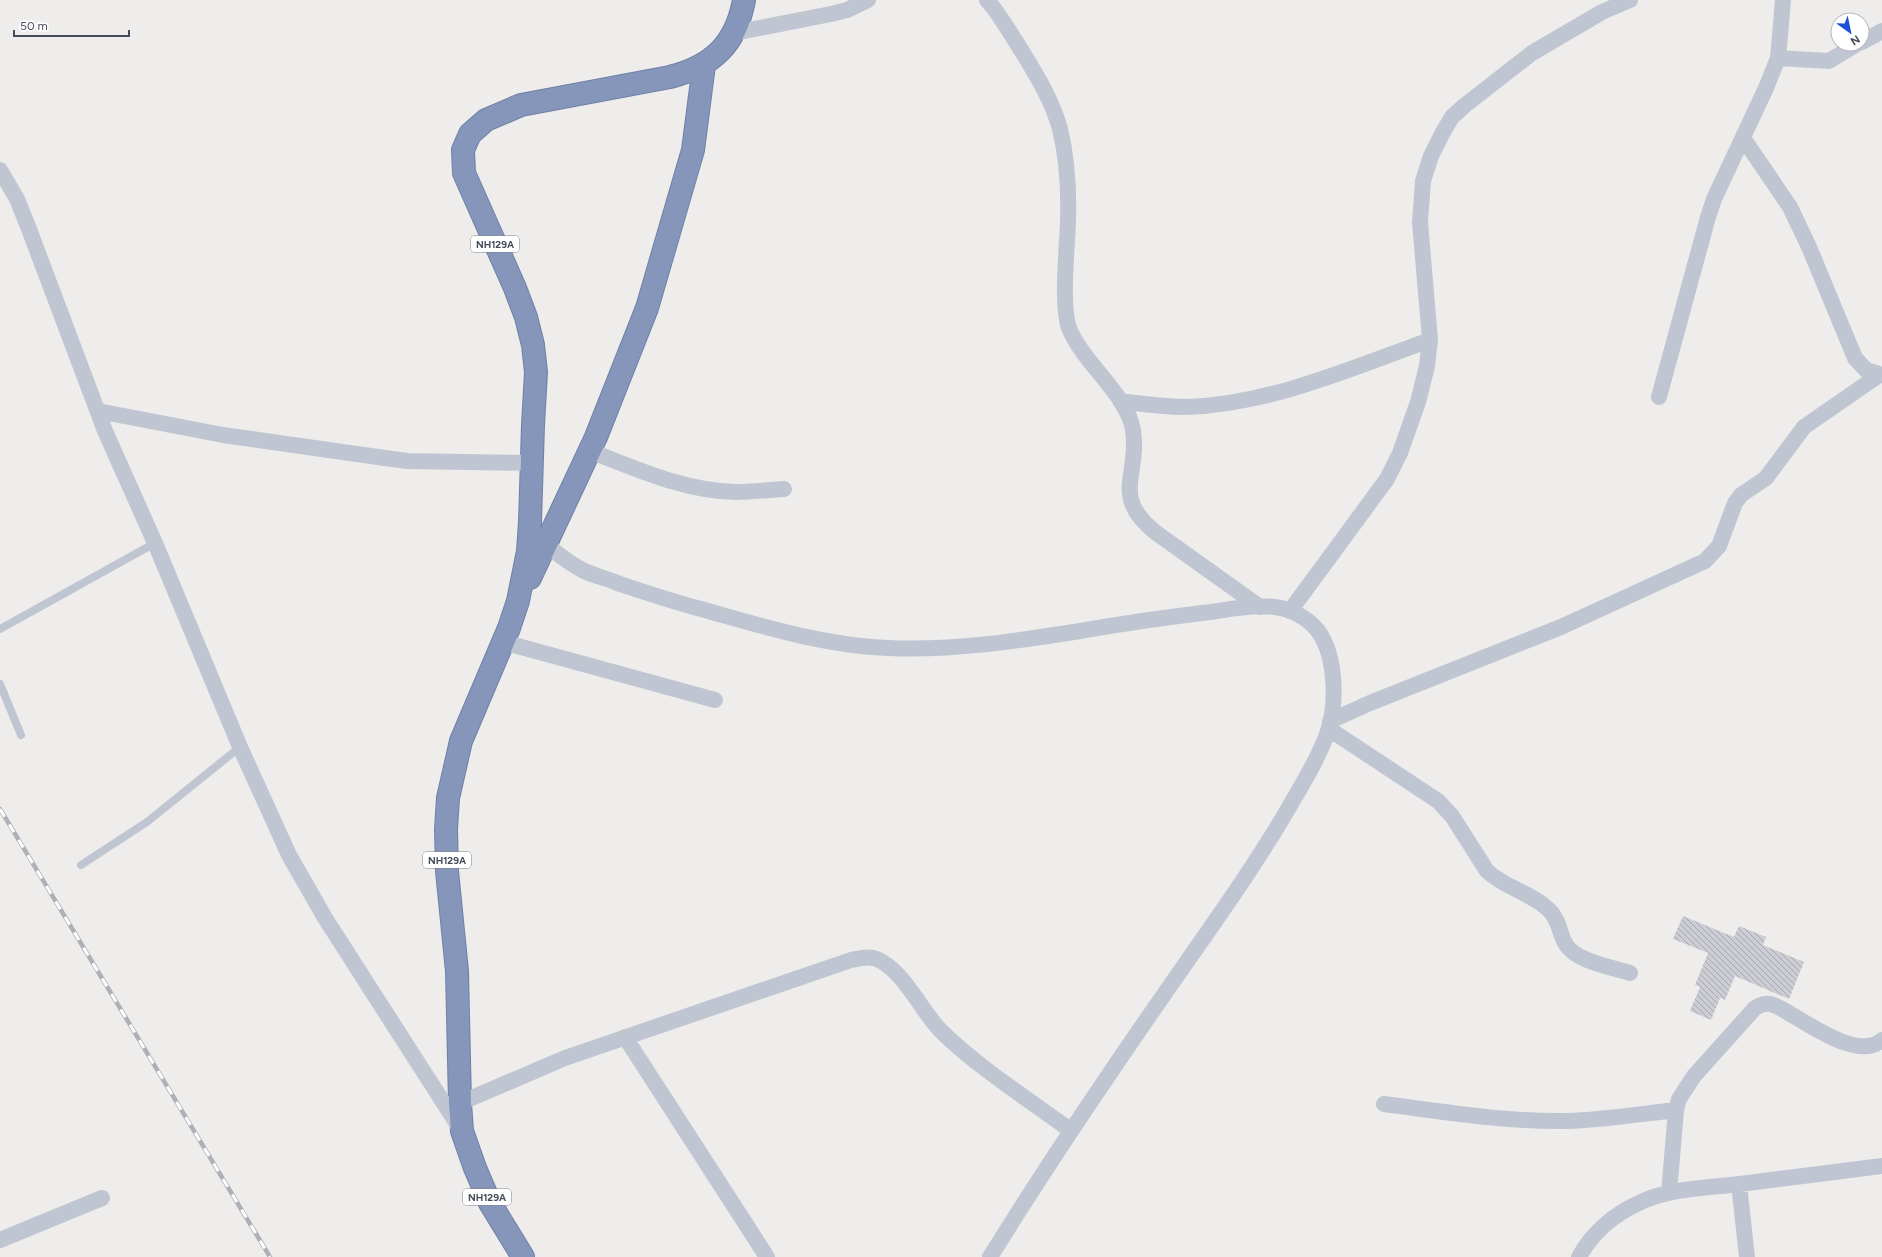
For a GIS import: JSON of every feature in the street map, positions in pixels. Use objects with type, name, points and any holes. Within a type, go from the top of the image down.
[{"type":"highway","name":"NH129A","points":[[518,601],[528,552],[536,372],[533,345],[516,288],[464,173],[463,150],[470,134],[486,120],[503,111],[527,104],[670,77],[688,72],[704,65],[724,47],[734,33],[740,18],[744,0]]},
{"type":"highway","name":"NH129A","points":[[523,1257],[490,1203],[475,1168],[462,1131],[456,971],[447,871],[448,798],[460,741],[503,642],[518,601],[590,451],[647,308],[693,150],[704,65]]},
{"type":"street","points":[[734,33],[831,14],[847,10],[868,0]]},
{"type":"street","points":[[987,0],[1027,59],[1052,108],[1059,128],[1065,156],[1068,204],[1066,298],[1069,327],[1074,337],[1120,401],[1133,429],[1134,449],[1129,495],[1136,514],[1155,532],[1260,607]]},
{"type":"street","points":[[1290,611],[1390,472],[1400,454],[1418,402],[1430,340],[1420,222],[1421,198],[1423,181],[1431,156],[1442,132],[1452,117],[1464,106],[1532,53],[1602,12],[1630,0]]},
{"type":"street","points":[[1660,397],[1714,199],[1778,58],[1783,0]]},
{"type":"street","points":[[1870,38],[1882,31]]},
{"type":"street","points":[[1778,58],[1829,61],[1844,52]]},
{"type":"street","points":[[1743,138],[1790,208],[1809,247],[1855,358],[1866,370],[1881,375]]},
{"type":"street","points":[[0,170],[17,199],[98,411],[240,747],[289,855],[314,898],[462,1131]]},
{"type":"street","points":[[1120,401],[1166,407],[1188,407],[1245,399],[1291,389],[1430,340]]},
{"type":"street","points":[[1329,725],[1377,700],[1561,627],[1705,561],[1719,546],[1735,503],[1741,496],[1766,478],[1804,427],[1881,375]]},
{"type":"street","points":[[98,411],[223,435],[407,461],[532,463]]},
{"type":"street","points":[[590,451],[660,478],[697,488],[735,492],[784,489]]},
{"type":"street","points":[[546,545],[581,569],[668,600],[804,637],[885,648],[921,648],[968,645],[1046,636],[1148,620],[1260,607],[1290,611],[1307,620],[1316,628],[1324,639],[1331,668],[1333,688],[1329,725],[1315,762],[1277,828],[1239,889],[1070,1130],[990,1257]]},
{"type":"street","points":[[503,642],[715,700]]},
{"type":"street","points":[[1329,725],[1438,801],[1452,816],[1487,871],[1495,878],[1533,898],[1550,910],[1556,920],[1568,949],[1584,959],[1630,973]]},
{"type":"street","points":[[460,1103],[565,1058],[851,960],[868,957],[880,960],[905,982],[925,1013],[940,1031],[960,1049],[1070,1130]]},
{"type":"street","points":[[1669,1193],[1676,1110],[1679,1099],[1694,1076],[1748,1014],[1762,1004],[1776,1006],[1821,1032],[1855,1047],[1871,1046],[1882,1040]]},
{"type":"street","points":[[625,1037],[767,1257]]},
{"type":"street","points":[[1384,1104],[1480,1116],[1551,1121],[1598,1119],[1676,1110]]},
{"type":"street","points":[[1579,1257],[1592,1237],[1621,1213],[1639,1202],[1669,1193],[1882,1166]]},
{"type":"street","points":[[1739,1184],[1747,1257]]},
{"type":"street","points":[[0,1240],[102,1198]]},
{"type":"lane","points":[[0,629],[155,543]]},
{"type":"lane","points":[[0,684],[21,735]]},
{"type":"lane","points":[[81,865],[148,822],[240,747]]},
{"type":"building","points":[[1683,916],[1734,937],[1739,926],[1766,937],[1763,945],[1804,962],[1789,999],[1735,976],[1725,1000],[1720,998],[1711,1020],[1690,1011],[1700,987],[1695,985],[1708,953],[1673,939]]},
{"type":"railway","points":[[0,809],[270,1257]]}]
